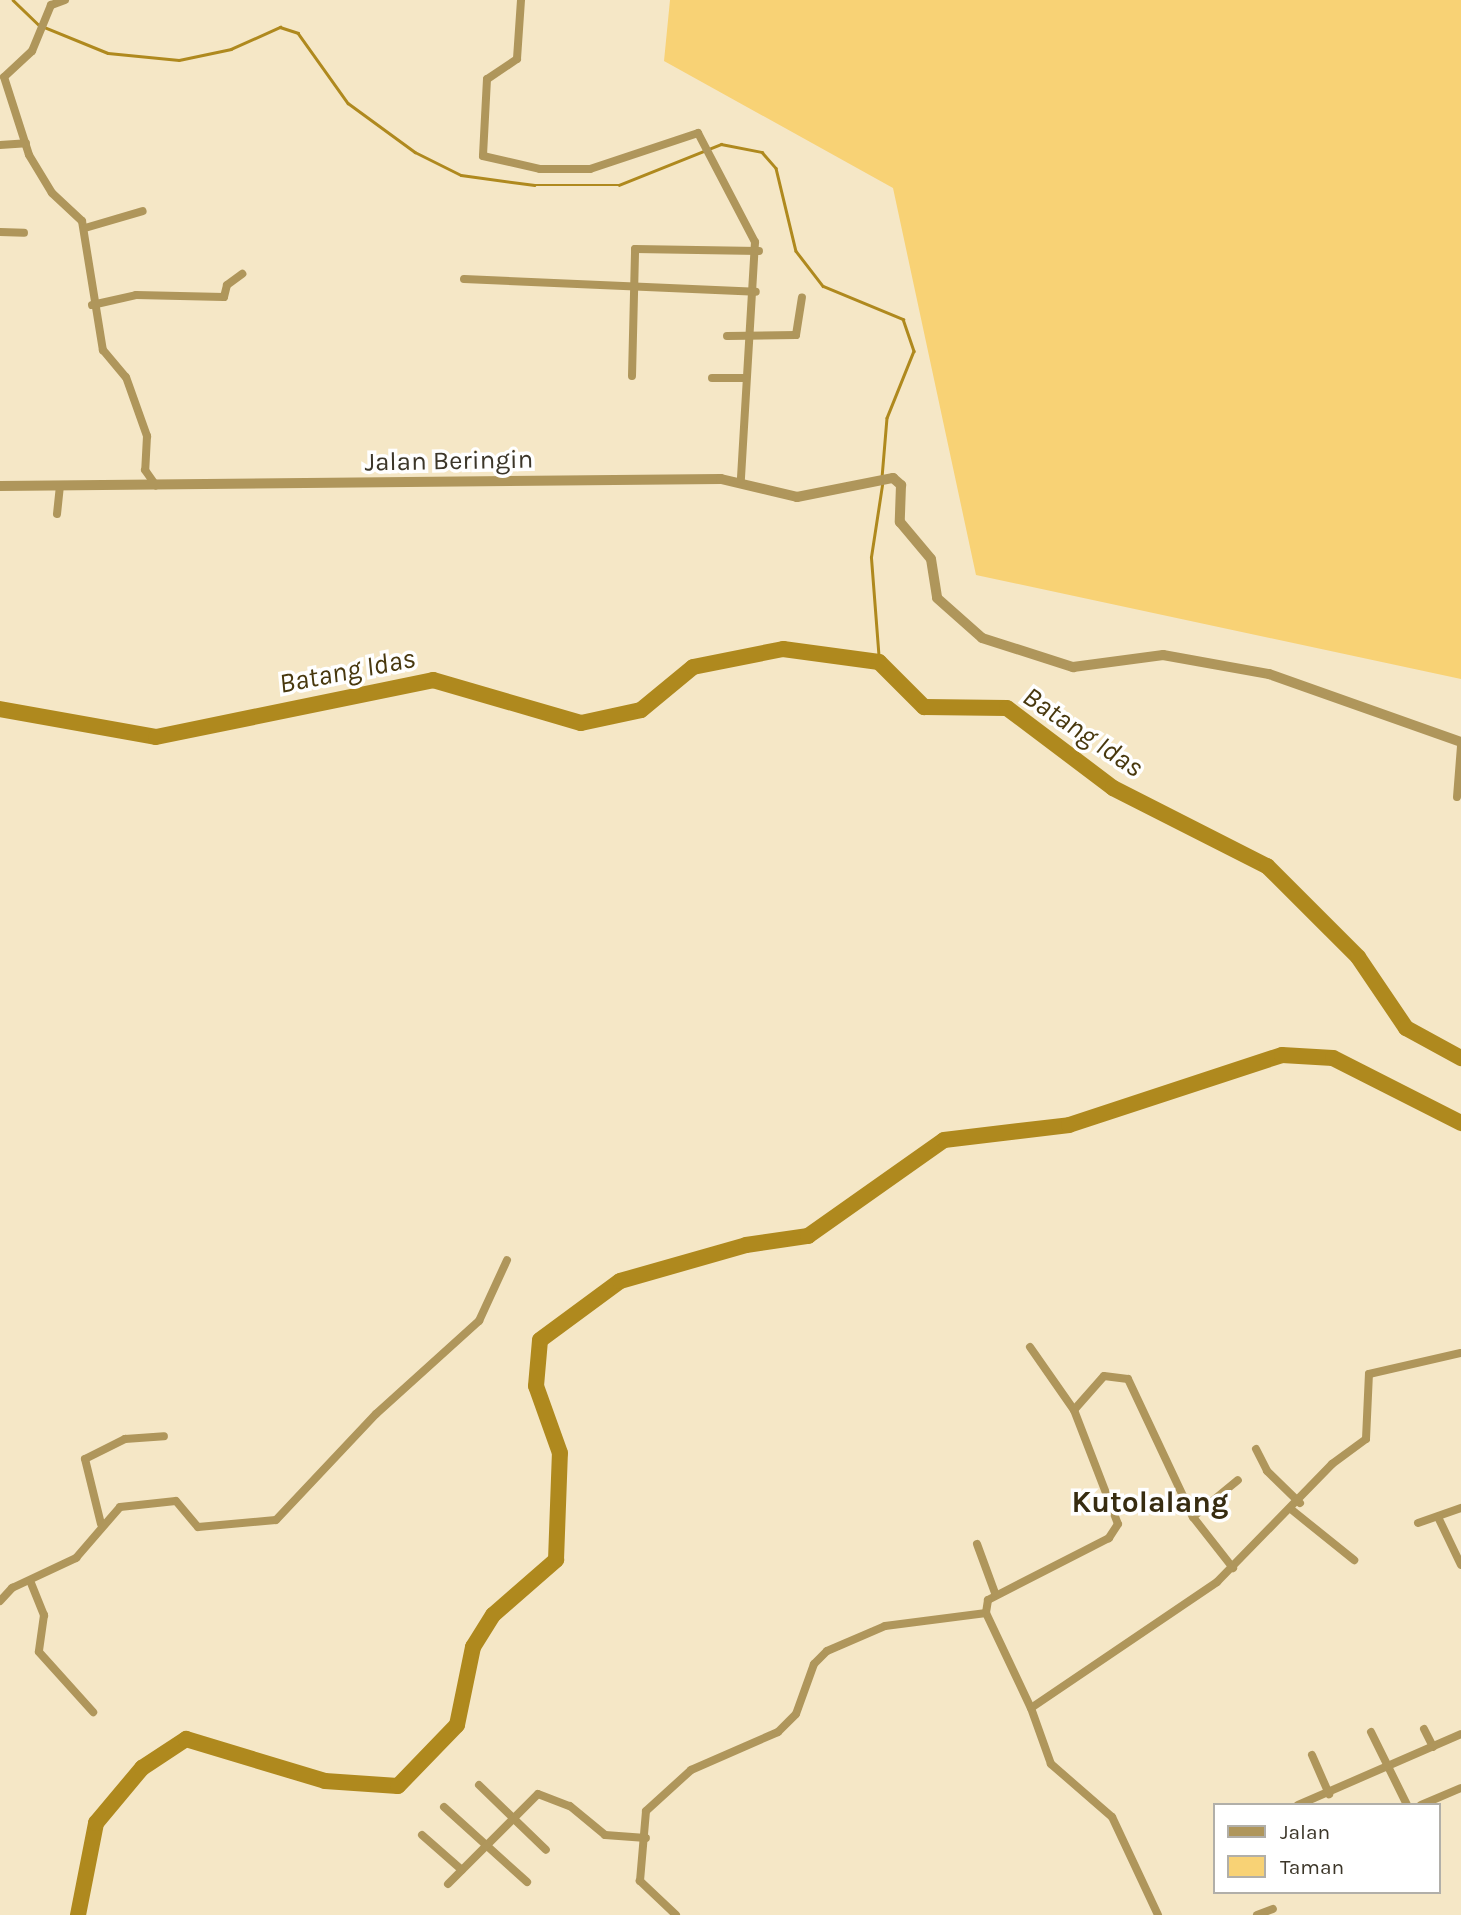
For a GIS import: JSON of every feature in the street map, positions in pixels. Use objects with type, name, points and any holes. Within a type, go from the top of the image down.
[{"type":"street","points":[[65,0],[45,14],[35,35],[32,51],[5,77],[26,143],[52,193],[85,228],[92,305],[106,357],[126,377],[147,436],[145,470],[156,486]]},
{"type":"street","points":[[521,0],[517,59],[486,79],[486,158],[540,169],[590,169],[658,150],[690,132],[702,141],[759,251],[746,378],[741,481]]},
{"type":"street","points":[[0,145],[26,143]]},
{"type":"street","points":[[85,228],[143,211]]},
{"type":"street","points":[[0,232],[24,233]]},
{"type":"street","points":[[632,376],[633,288],[638,247],[759,251]]},
{"type":"street","points":[[92,305],[136,295],[222,298],[242,274]]},
{"type":"street","points":[[464,279],[756,292]]},
{"type":"street","points":[[727,336],[796,335],[802,296]]},
{"type":"street","points":[[712,378],[746,378]]},
{"type":"street","name":"Jalan Beringin","points":[[0,486],[741,481],[790,497],[893,478],[901,485],[900,522],[931,559],[937,598],[990,642],[1073,667],[1163,655],[1269,674],[1461,744]]},
{"type":"street","points":[[57,514],[60,486]]},
{"type":"street","points":[[1457,797],[1461,744]]},
{"type":"street","points":[[0,1601],[12,1588],[31,1583],[76,1558],[101,1524],[120,1507],[167,1500],[180,1505],[193,1527],[276,1520],[376,1414],[479,1321],[507,1260]]},
{"type":"street","points":[[1030,1347],[1074,1410],[1114,1502],[1116,1530],[995,1593],[986,1613],[1031,1708],[1051,1764],[1112,1817],[1158,1915]]},
{"type":"street","points":[[1031,1708],[1233,1568],[1300,1503],[1332,1464],[1369,1433],[1369,1374],[1461,1353]]},
{"type":"street","points":[[1074,1410],[1104,1376],[1128,1379],[1193,1517],[1233,1568]]},
{"type":"street","points":[[101,1524],[85,1459],[125,1439],[164,1436]]},
{"type":"street","points":[[1256,1448],[1267,1471],[1300,1503]]},
{"type":"street","points":[[1193,1517],[1238,1480]]},
{"type":"street","points":[[1418,1523],[1461,1508]]},
{"type":"street","points":[[1292,1510],[1354,1560]]},
{"type":"street","points":[[1438,1517],[1460,1560]]},
{"type":"street","points":[[977,1544],[995,1593]]},
{"type":"street","points":[[31,1583],[43,1610],[39,1652],[93,1712]]},
{"type":"street","points":[[676,1915],[640,1881],[646,1838],[643,1814],[682,1777],[788,1724],[827,1651],[886,1626],[986,1613]]},
{"type":"street","points":[[1423,1729],[1433,1747]]},
{"type":"street","points":[[1371,1732],[1406,1803]]},
{"type":"street","points":[[1304,1803],[1461,1734]]},
{"type":"street","points":[[1312,1755],[1329,1794]]},
{"type":"street","points":[[479,1785],[546,1850]]},
{"type":"street","points":[[1426,1803],[1461,1788]]},
{"type":"street","points":[[448,1884],[534,1796],[547,1794],[605,1835],[646,1838]]},
{"type":"street","points":[[444,1807],[527,1882]]},
{"type":"street","points":[[422,1835],[462,1870]]},
{"type":"street","points":[[1256,1915],[1273,1909]]},
{"type":"green space","points":[[670,0],[1461,0],[1461,679],[976,575],[893,188],[664,61]]},
{"type":"waterway","points":[[13,0],[39,25],[108,53],[179,60],[231,49],[280,27],[298,33],[348,103],[415,152],[461,175],[534,185],[619,185],[721,144],[762,152],[776,168],[796,251],[823,286],[903,319],[914,351],[887,418],[882,478]]},
{"type":"waterway","points":[[879,662],[871,557],[882,485]]},
{"type":"waterway","name":"Batang Idas","points":[[0,709],[156,737],[433,680],[581,723],[641,710],[693,667],[783,649],[879,662],[924,707],[1007,708],[1113,788],[1267,866],[1358,957],[1406,1028],[1461,1058]]},
{"type":"waterway","points":[[78,1915],[96,1823],[142,1768],[186,1739],[325,1781],[398,1786],[457,1725],[473,1647],[493,1615],[556,1560],[560,1453],[536,1386],[540,1340],[620,1281],[746,1245],[808,1236],[944,1140],[1069,1125],[1282,1055],[1333,1058],[1461,1123]]},
{"type":"district","name":"Kutolalang","points":[[1150,1502]]}]
